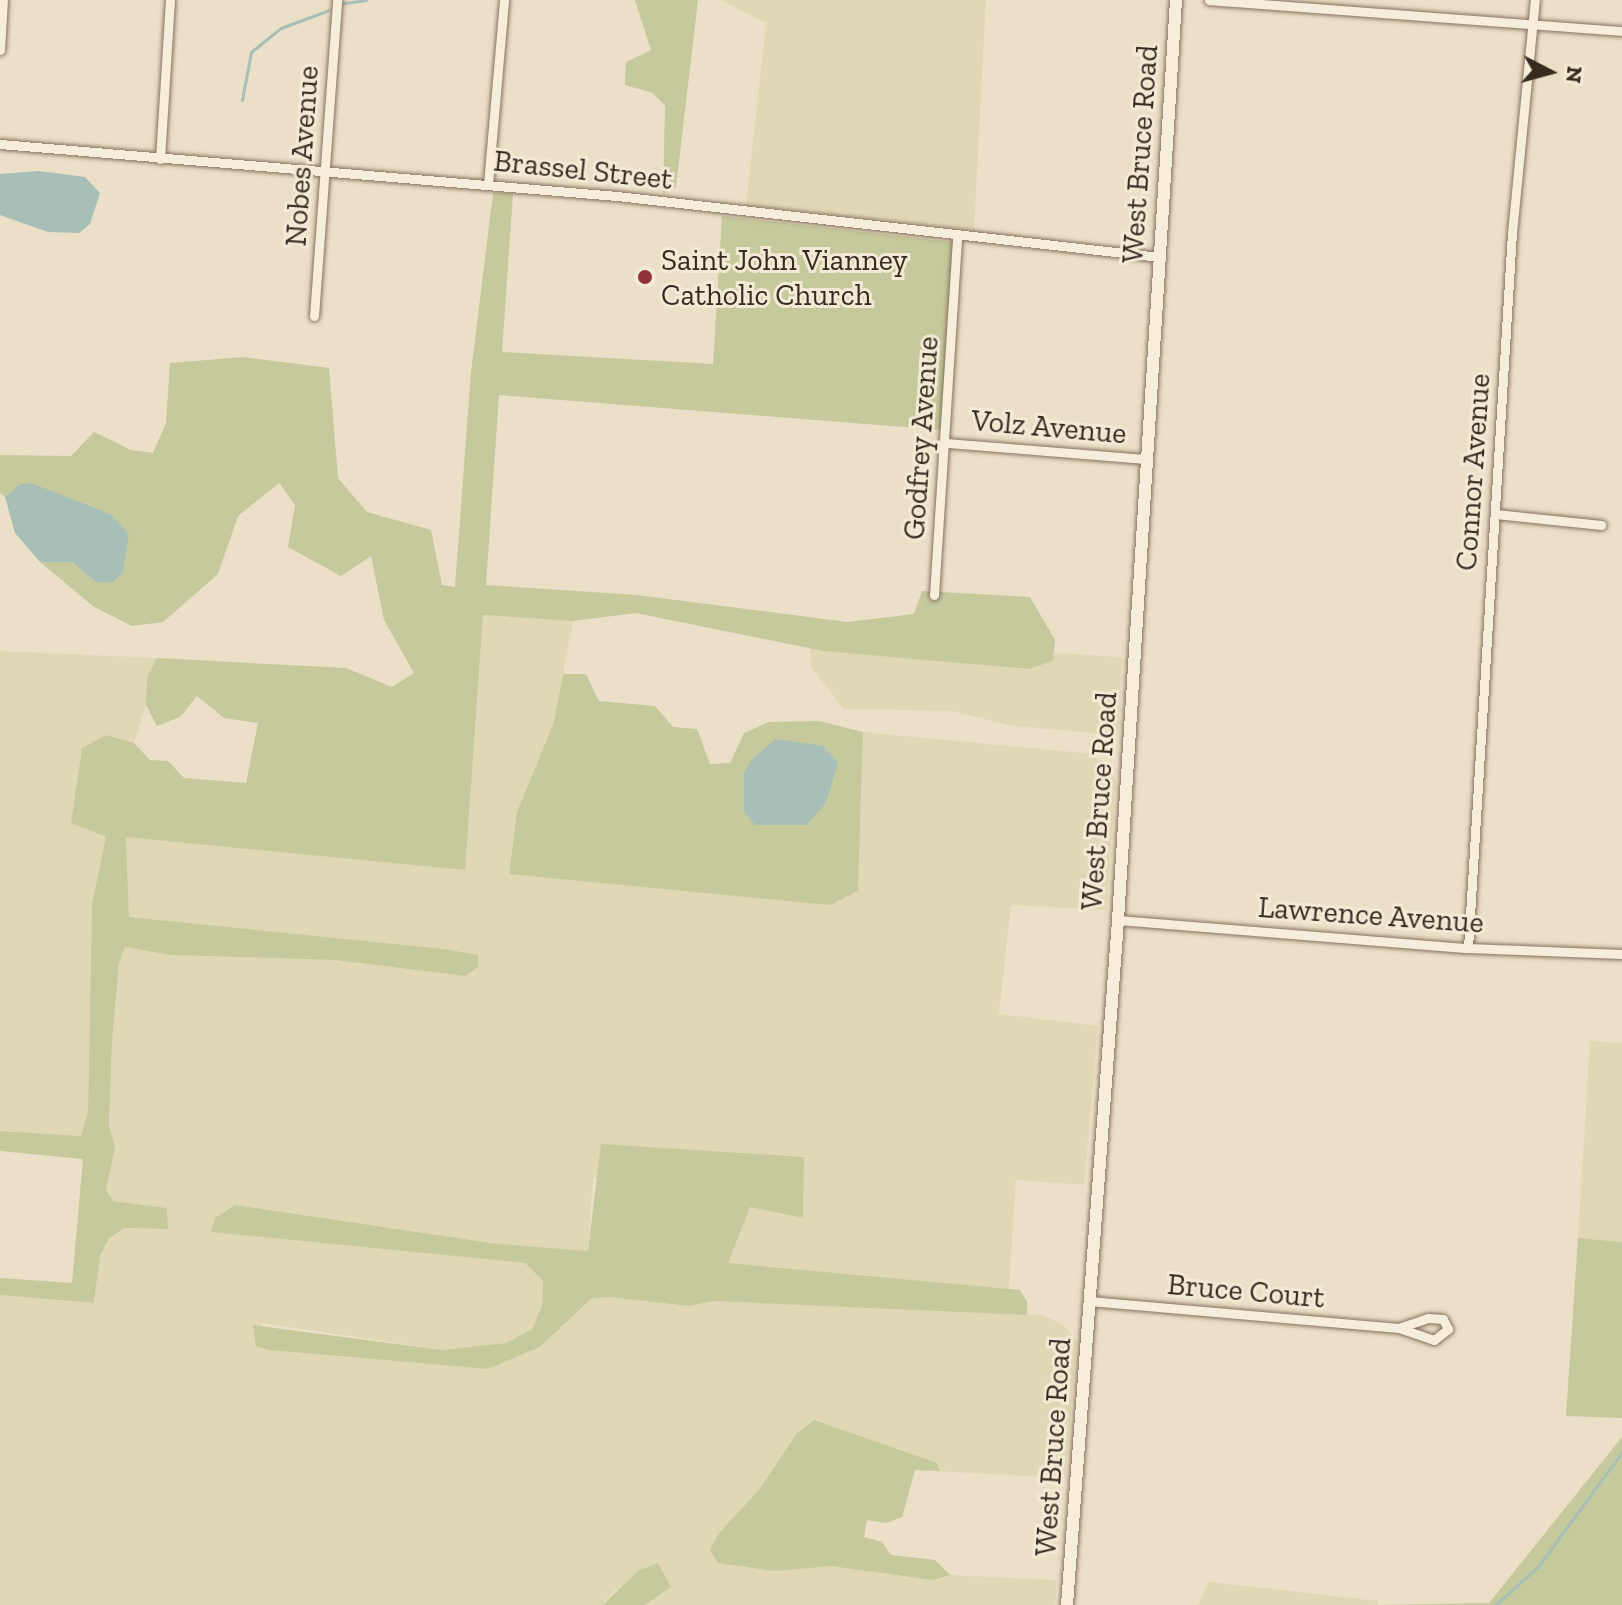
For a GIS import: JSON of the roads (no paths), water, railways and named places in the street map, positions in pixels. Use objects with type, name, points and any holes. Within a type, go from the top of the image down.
[{"type":"street","points":[[0,50],[3,0]]},
{"type":"street","points":[[160,159],[170,0]]},
{"type":"street","name":"Nobes Avenue","points":[[314,316],[327,173],[337,0]]},
{"type":"street","points":[[488,184],[504,0]]},
{"type":"street","name":"West Bruce Road","points":[[1067,1605],[1118,920],[1176,0]]},
{"type":"street","points":[[1209,0],[1622,31]]},
{"type":"street","points":[[1357,13],[1358,0]]},
{"type":"street","name":"Connor Avenue","points":[[1468,948],[1512,233],[1535,0]]},
{"type":"street","name":"Brassel Street","points":[[0,144],[488,184],[1160,257]]},
{"type":"street","name":"Godfrey Avenue","points":[[934,595],[947,443],[957,237]]},
{"type":"street","name":"Volz Avenue","points":[[947,443],[1147,459]]},
{"type":"street","points":[[1495,514],[1601,525]]},
{"type":"street","name":"Lawrence Avenue","points":[[1118,920],[1468,948],[1622,954]]},
{"type":"street","name":"Bruce Court","points":[[1089,1301],[1399,1328],[1434,1340],[1448,1329],[1443,1319],[1428,1318],[1399,1328]]},
{"type":"water","points":[[39,171],[85,177],[100,193],[90,224],[79,233],[48,232],[0,215],[0,174]]},
{"type":"water","points":[[31,483],[110,514],[129,534],[123,572],[112,583],[96,582],[72,562],[40,562],[15,533],[5,497],[20,484]]},
{"type":"water","points":[[776,739],[823,746],[838,763],[826,803],[806,825],[755,825],[744,811],[744,774],[751,760]]},
{"type":"waterway","points":[[338,4],[366,0]]},
{"type":"waterway","points":[[242,100],[251,52],[281,28],[329,10]]},
{"type":"waterway","points":[[1495,1605],[1537,1568],[1622,1452]]},
{"type":"place","name":"Saint John Vianney Catholic Church","points":[[645,277]]}]
